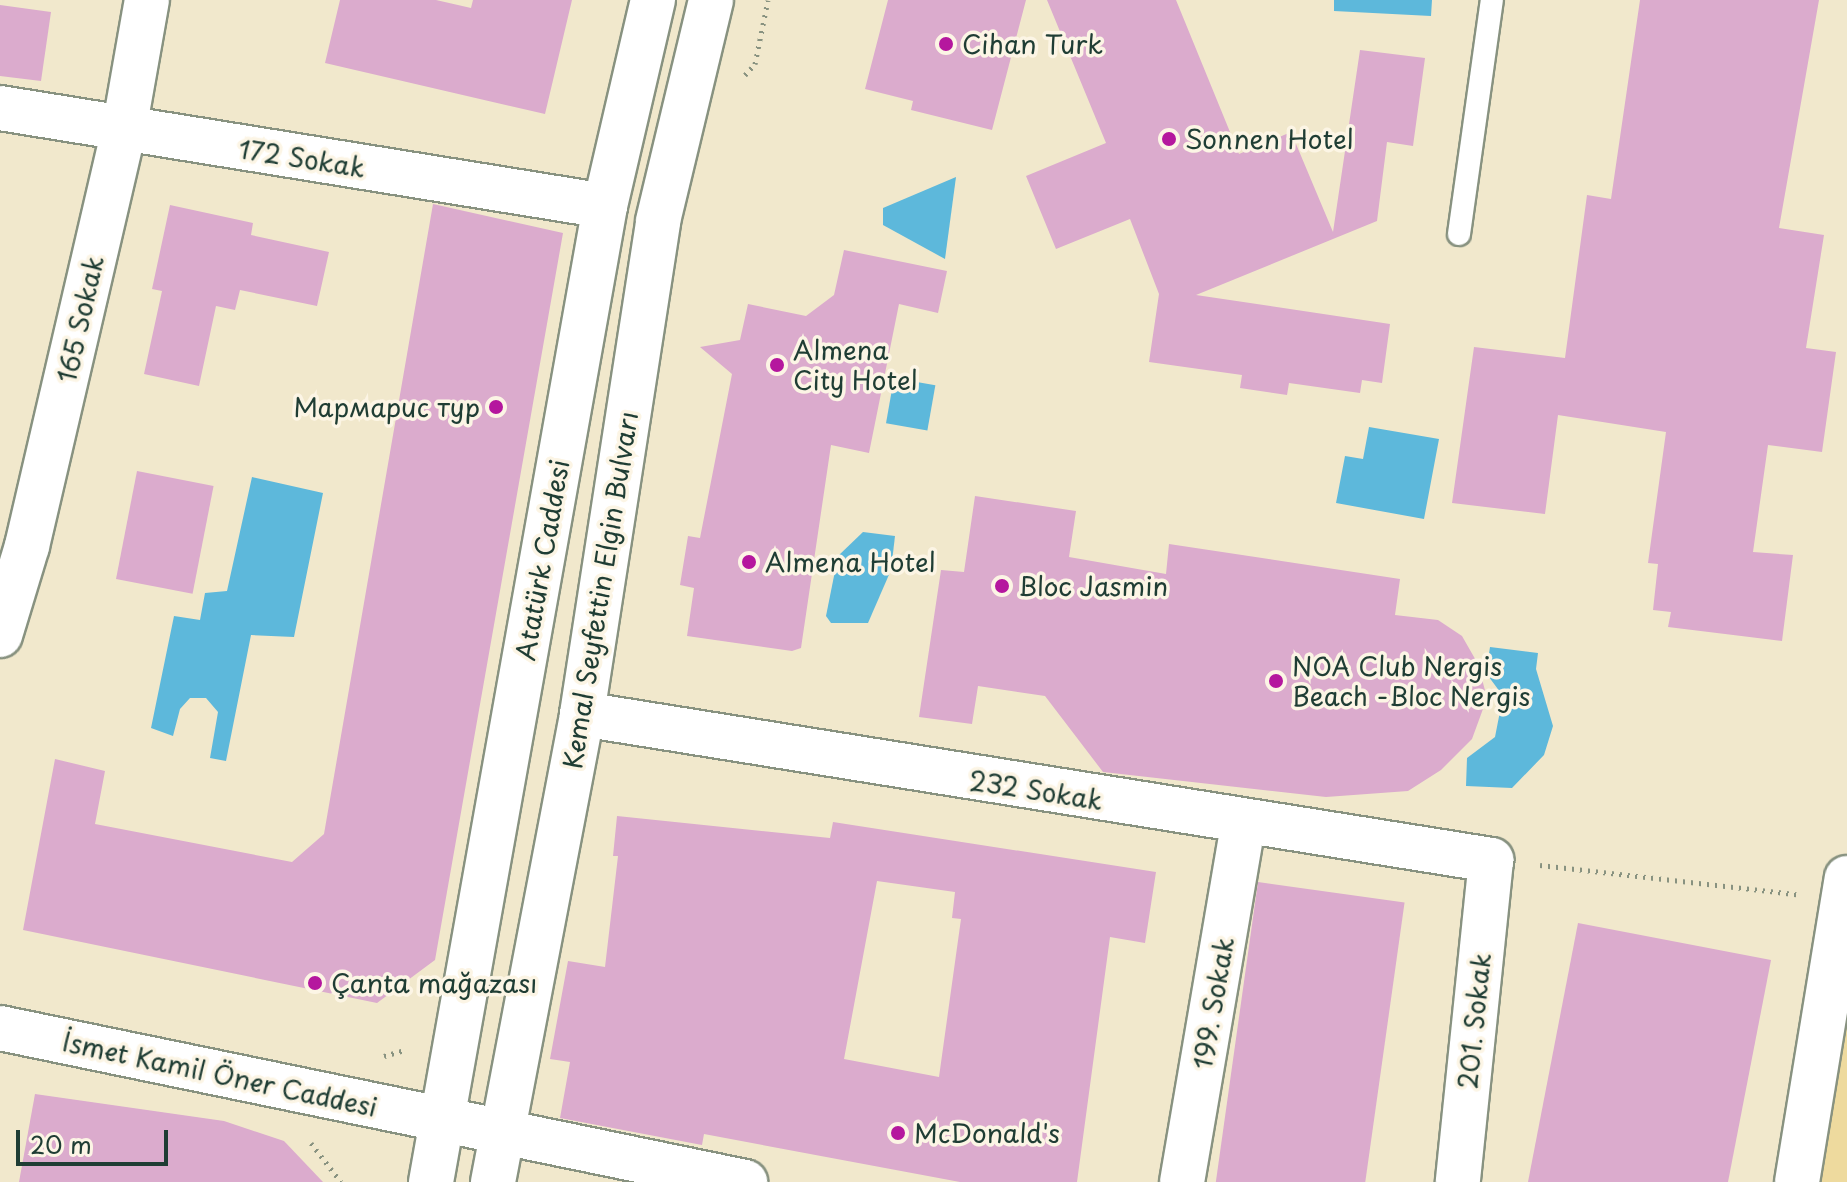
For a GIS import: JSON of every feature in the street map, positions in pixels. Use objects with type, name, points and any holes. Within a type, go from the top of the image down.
[{"type":"street","name":"165 Sokak","points":[[0,635],[13,544],[124,130],[147,0]]},
{"type":"street","name":"Atatürk Caddesi","points":[[440,1122],[605,206],[653,0]]},
{"type":"street","name":"Kemal Seyfettin Elgin Bulvarı","points":[[493,1182],[582,714],[658,221],[711,0]]},
{"type":"street","name":"172 Sokak","points":[[0,108],[605,206]]},
{"type":"street","name":"232 Sokak","points":[[582,714],[1243,824],[1491,860]]},
{"type":"street","name":"199. Sokak","points":[[1182,1182],[1243,824]]},
{"type":"street","name":"201. Sokak","points":[[1458,1182],[1491,860]]},
{"type":"street","points":[[1797,1182],[1846,889]]},
{"type":"street","name":"İsmet Kamil Öner Caddesi","points":[[0,1028],[273,1081],[440,1122],[745,1182]]},
{"type":"street","points":[[431,1182],[440,1122]]},
{"type":"lane","points":[[1459,234],[1492,0]]},
{"type":"path","points":[[1491,860],[1846,889]]},
{"type":"sand","points":[[1847,878],[1847,1182],[1797,1182]]},
{"type":"water","points":[[1334,0],[1432,0],[1431,16],[1334,11]]},
{"type":"water","points":[[956,177],[945,259],[883,225],[883,208]]},
{"type":"water","points":[[894,378],[935,385],[927,431],[886,423]]},
{"type":"water","points":[[1369,427],[1439,439],[1424,519],[1336,503],[1345,456],[1363,459]]},
{"type":"water","points":[[252,477],[323,493],[294,637],[251,635],[226,761],[210,758],[218,712],[206,698],[190,698],[180,709],[173,736],[151,728],[174,616],[200,620],[205,593],[227,591]]},
{"type":"water","points":[[863,532],[895,536],[891,570],[868,623],[831,623],[826,616],[838,556]]},
{"type":"water","points":[[1490,647],[1538,653],[1536,669],[1553,726],[1544,755],[1512,788],[1466,786],[1467,758],[1495,737],[1503,696],[1486,673]]},
{"type":"building","points":[[340,0],[436,0],[471,8],[473,0],[572,0],[545,114],[325,63]]},
{"type":"building","name":"Cihan Turk","points":[[888,0],[1026,0],[992,130],[911,110],[913,101],[865,89]]},
{"type":"building","name":"Sonnen Hotel","points":[[1047,0],[1176,0],[1239,154],[1291,132],[1333,232],[1360,50],[1425,58],[1413,146],[1387,142],[1377,221],[1196,295],[1390,324],[1382,383],[1362,380],[1360,393],[1289,383],[1287,395],[1240,388],[1242,375],[1149,362],[1159,294],[1130,219],[1056,249],[1026,176],[1106,143]]},
{"type":"building","points":[[1640,0],[1819,0],[1779,228],[1824,235],[1806,348],[1836,352],[1822,452],[1768,445],[1753,552],[1793,555],[1782,641],[1668,627],[1671,612],[1653,610],[1658,564],[1648,563],[1666,432],[1558,415],[1545,514],[1452,503],[1474,347],[1565,358],[1587,195],[1611,199]]},
{"type":"building","points":[[0,5],[51,12],[41,81],[0,76]]},
{"type":"building","points":[[433,204],[563,233],[435,960],[377,1003],[23,930],[55,759],[105,771],[95,824],[292,862],[324,834]]},
{"type":"building","points":[[170,205],[253,223],[251,235],[329,252],[317,306],[240,290],[235,310],[216,306],[199,386],[144,374],[162,291],[152,289]]},
{"type":"building","points":[[844,250],[947,271],[938,313],[899,304],[869,453],[831,445],[801,648],[792,651],[687,636],[694,588],[680,585],[688,536],[700,538],[732,374],[700,347],[740,340],[748,304],[806,316],[834,295]]},
{"type":"building","points":[[137,471],[214,486],[193,594],[116,579]]},
{"type":"building","name":"NOA Club Nergis Beach -Bloc Nergis","points":[[975,496],[1076,511],[1069,557],[1166,574],[1169,544],[1400,579],[1395,615],[1438,620],[1462,636],[1478,664],[1487,698],[1472,739],[1441,770],[1408,791],[1326,797],[1103,772],[1045,696],[978,686],[972,724],[919,717],[941,570],[964,572]]},
{"type":"building","points":[[617,816],[830,838],[833,822],[1156,872],[1145,943],[1110,937],[1077,1182],[960,1182],[704,1134],[702,1145],[560,1118],[570,1062],[550,1059],[568,961],[605,967],[618,856],[613,856]],"holes":[[[877,881],[955,892],[952,918],[961,919],[939,1077],[844,1059]]]},
{"type":"building","points":[[1258,882],[1405,903],[1365,1182],[1216,1182]]},
{"type":"building","points":[[1578,923],[1771,960],[1728,1182],[1528,1182]]},
{"type":"building","points":[[35,1094],[224,1121],[284,1141],[323,1182],[19,1182]]},
{"type":"place","name":"Cihan Turk","points":[[946,44]]},
{"type":"place","name":"Sonnen Hotel","points":[[1169,139]]},
{"type":"place","name":"Almena City Hotel","points":[[777,365]]},
{"type":"place","name":"Мармарис тур","points":[[496,407]]},
{"type":"place","name":"Almena Hotel","points":[[749,562]]},
{"type":"place","name":"Bloc Jasmin","points":[[1002,586]]},
{"type":"place","name":"NOA Club Nergis Beach -Bloc Nergis","points":[[1276,681]]},
{"type":"place","name":"Çanta mağazası","points":[[315,983]]},
{"type":"place","name":"McDonald's","points":[[898,1133]]}]
